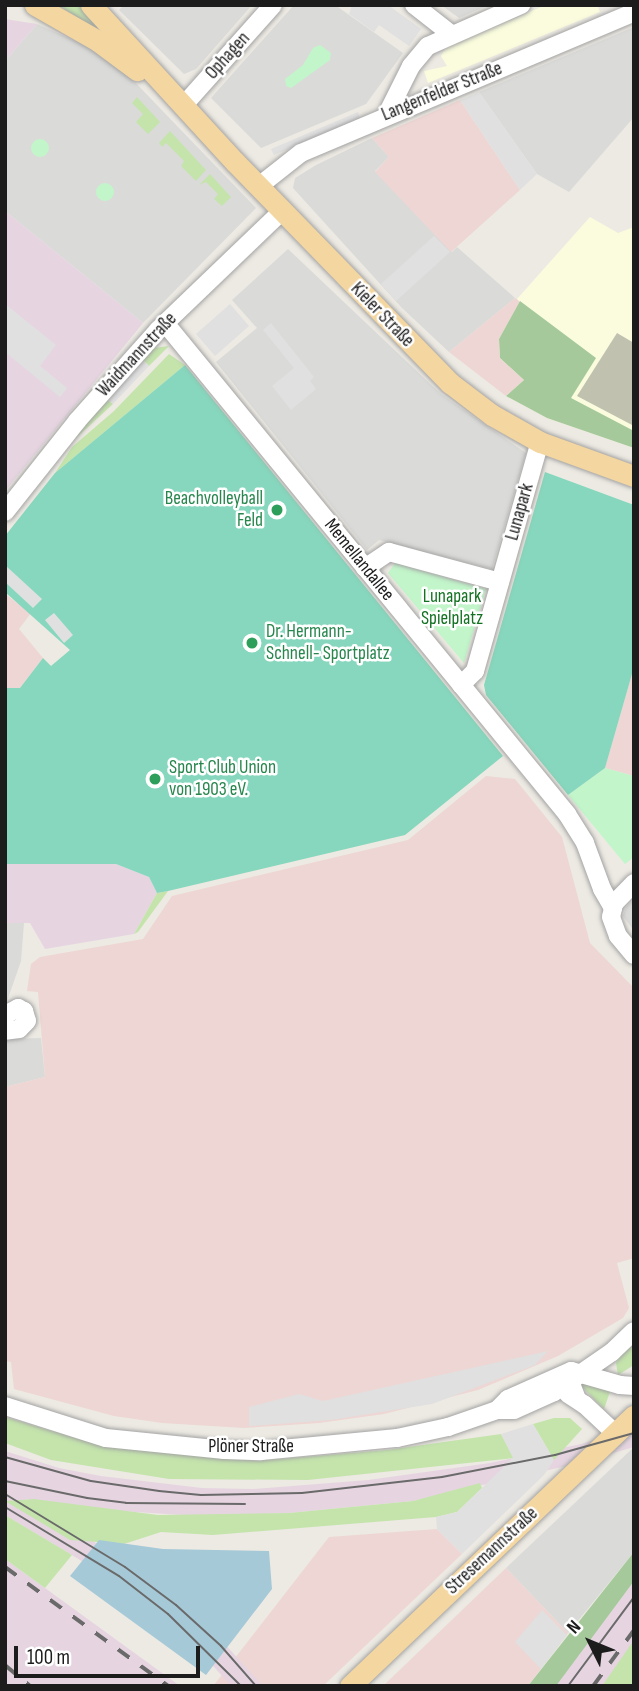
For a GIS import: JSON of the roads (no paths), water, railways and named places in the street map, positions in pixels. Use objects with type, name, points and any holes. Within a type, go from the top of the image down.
[{"type":"main road","name":"Kieler Straße","points":[[36,5],[98,41],[178,101]]},
{"type":"main road","name":"Kieler Straße","points":[[91,5],[178,101],[443,376],[492,415],[540,442],[634,476]]},
{"type":"main road","name":"Stresemannstraße","points":[[350,1686],[634,1416]]},
{"type":"street","name":"Ophagen","points":[[178,101],[273,5]]},
{"type":"street","points":[[414,5],[451,34]]},
{"type":"street","points":[[387,114],[411,66],[428,46],[521,5]]},
{"type":"street","name":"Langenfelder Straße","points":[[259,186],[301,153],[387,114],[634,12]]},
{"type":"street","name":"Waidmannstraße","points":[[5,512],[92,404],[165,323],[283,210]]},
{"type":"street","name":"Memellandallee","points":[[165,323],[567,814],[585,843],[601,889],[612,908],[614,928],[634,955]]},
{"type":"street","name":"Lunapark","points":[[461,685],[475,671],[540,442]]},
{"type":"street","points":[[365,568],[389,552],[500,582]]},
{"type":"street","points":[[612,908],[634,883]]},
{"type":"street","points":[[5,1015],[18,1009],[24,1011],[27,1021],[19,1029],[5,1031]]},
{"type":"street","name":"Plöner Straße","points":[[497,1410],[508,1399],[574,1375],[612,1352],[630,1334]]},
{"type":"street","name":"Plöner Straße","points":[[5,1406],[106,1438],[261,1451],[397,1438],[448,1427],[497,1410],[514,1410],[554,1392],[593,1354],[630,1334]]},
{"type":"street","points":[[612,1352],[606,1368],[613,1384]]},
{"type":"street","points":[[577,1399],[574,1375],[634,1386]]},
{"type":"street","points":[[554,1392],[577,1399],[616,1434]]},
{"type":"water","points":[[99,1540],[163,1549],[269,1551],[272,1589],[206,1675],[70,1576]]},
{"type":"tram line","points":[[5,1457],[91,1481],[159,1491],[201,1495],[302,1493],[442,1477],[555,1455],[634,1433]]},
{"type":"tram line","points":[[5,1481],[126,1503],[245,1504]]},
{"type":"tram line","points":[[5,1494],[125,1567],[176,1605],[221,1646],[256,1686]]},
{"type":"tram line","points":[[5,1507],[119,1576],[168,1614],[241,1686]]},
{"type":"tram line","points":[[568,1686],[634,1597]]},
{"type":"railway","points":[[5,1567],[168,1686]]},
{"type":"railway","points":[[593,1686],[634,1630]]},
{"type":"railway","points":[[5,1665],[30,1686]]},
{"type":"place","name":"Beachvolleyball Feld","points":[[277,510]]},
{"type":"place","name":"Dr. Hermann- Schnell- Sportplatz","points":[[252,643]]},
{"type":"place","name":"Sport Club Union von 1903 eV.","points":[[155,779]]},
{"type":"park label","name":"Lunapark Spielplatz","points":[[452,608]]}]
